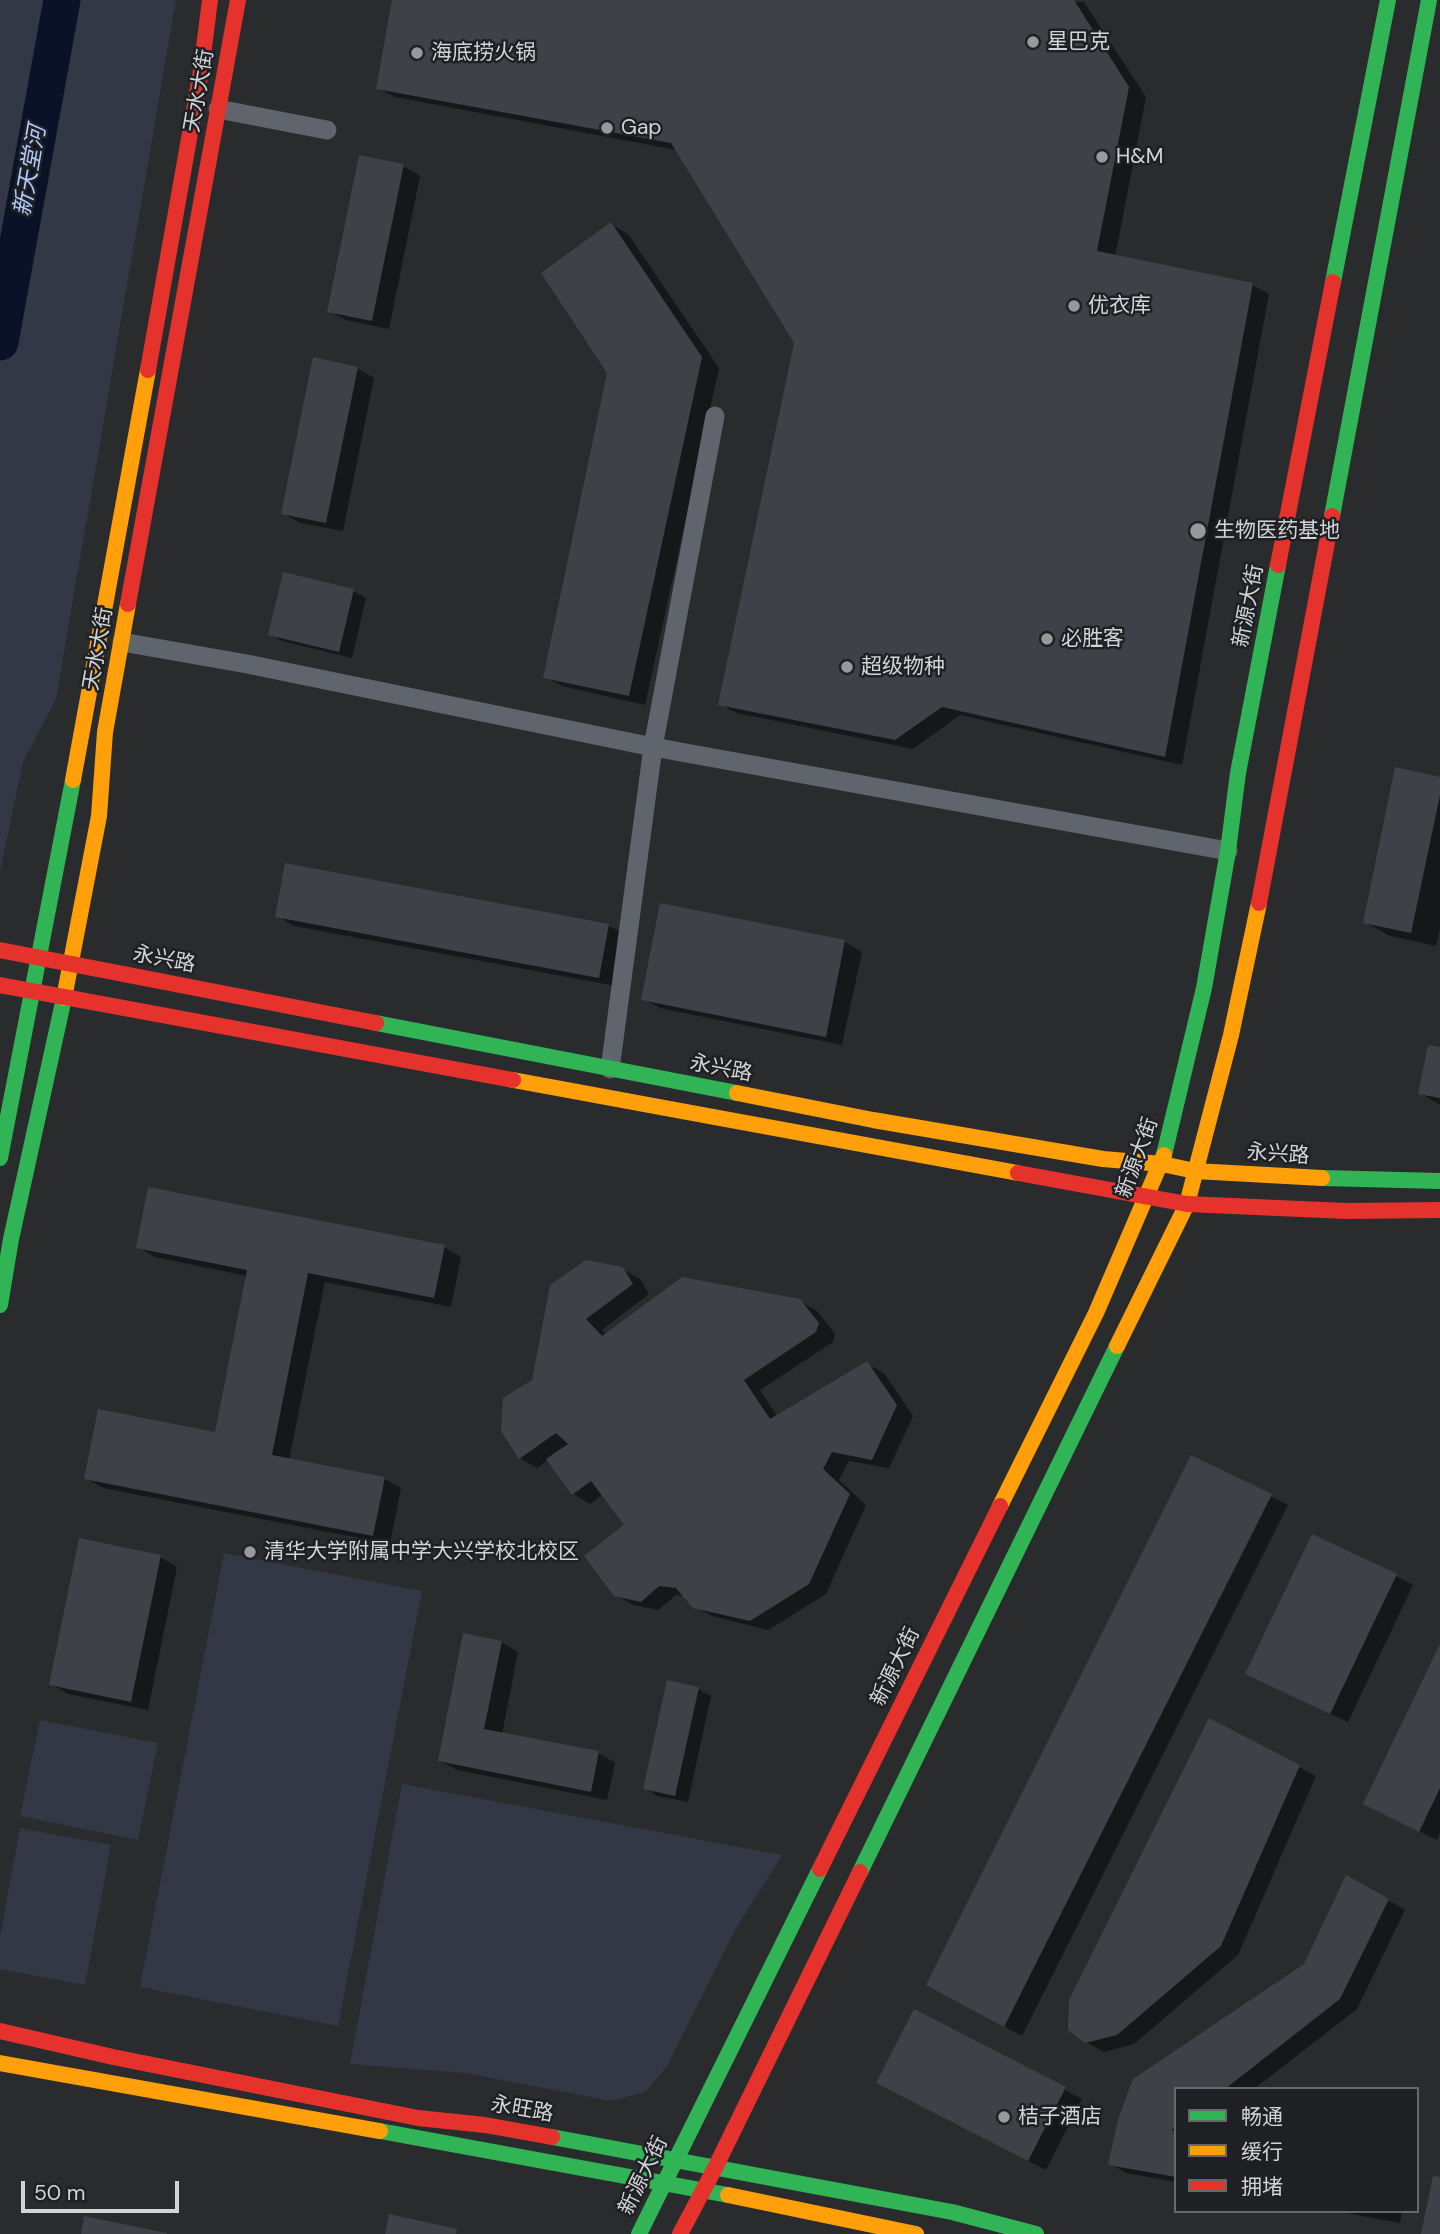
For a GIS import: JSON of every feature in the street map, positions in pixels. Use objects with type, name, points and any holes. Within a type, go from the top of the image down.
[{"type":"main road","name":"天水大街","points":[[0,1158],[86,716],[198,84],[210,0]]},
{"type":"main road","name":"天水大街","points":[[0,1305],[11,1239],[64,997],[99,816],[105,732],[238,0]]},
{"type":"main road","name":"新源大街","points":[[639,2234],[1096,1313],[1162,1164],[1204,988],[1228,851],[1238,773],[1388,0]]},
{"type":"main road","points":[[680,2234],[715,2168],[1187,1204],[1231,1035],[1255,926],[1429,0]]},
{"type":"main road","name":"永兴路","points":[[0,950],[873,1120],[1103,1158],[1162,1164],[1195,1171],[1301,1178],[1440,1181]]},
{"type":"main road","points":[[0,985],[1187,1204],[1346,1211],[1440,1210]]},
{"type":"main road","name":"永旺路","points":[[0,2031],[418,2118],[485,2125],[952,2212],[1036,2234]]},
{"type":"main road","points":[[0,2063],[664,2182],[916,2234]]},
{"type":"street","points":[[218,109],[327,130]]},
{"type":"street","points":[[610,1069],[653,747],[715,416]]},
{"type":"street","points":[[121,642],[247,664],[653,747],[1228,851]]},
{"type":"shaded area","points":[[0,0],[176,0],[56,699],[23,762],[0,872]]},
{"type":"shaded area","points":[[224,1553],[422,1591],[338,2026],[140,1987]]},
{"type":"shaded area","points":[[40,1720],[158,1743],[138,1840],[20,1816]]},
{"type":"shaded area","points":[[402,1784],[782,1855],[735,1930],[666,2068],[645,2092],[611,2101],[465,2073],[350,2064]]},
{"type":"shaded area","points":[[20,1828],[111,1845],[85,1985],[0,1969],[0,1936]]},
{"type":"building","points":[[392,0],[1074,0],[1129,87],[1097,251],[1253,283],[1165,757],[942,707],[895,740],[718,705],[794,343],[671,143],[376,89]]},
{"type":"building","points":[[359,155],[404,164],[372,321],[327,312]]},
{"type":"building","points":[[611,222],[702,357],[629,696],[543,678],[607,373],[541,273]]},
{"type":"building","points":[[313,357],[358,367],[326,523],[281,514]]},
{"type":"building","points":[[283,572],[354,589],[339,652],[268,635]]},
{"type":"building","points":[[1395,767],[1440,777],[1440,795],[1411,933],[1363,923]]},
{"type":"building","points":[[285,863],[609,924],[599,978],[275,917]]},
{"type":"building","points":[[660,903],[845,940],[826,1037],[641,1000]]},
{"type":"building","points":[[1428,1045],[1440,1047],[1440,1098],[1418,1094]]},
{"type":"building","points":[[148,1187],[445,1245],[434,1298],[308,1273],[272,1455],[385,1477],[373,1536],[84,1479],[98,1409],[215,1432],[247,1270],[136,1248]]},
{"type":"building","points":[[586,1260],[623,1267],[633,1284],[586,1319],[602,1336],[682,1277],[800,1299],[819,1323],[816,1332],[744,1380],[770,1419],[867,1361],[897,1405],[872,1460],[832,1452],[823,1469],[850,1494],[809,1584],[750,1621],[693,1608],[676,1588],[659,1586],[641,1602],[614,1596],[584,1556],[624,1525],[591,1481],[572,1495],[546,1459],[568,1444],[556,1433],[519,1459],[501,1431],[503,1398],[532,1380],[550,1285]]},
{"type":"building","points":[[1191,1455],[1272,1494],[1004,2027],[926,1985]]},
{"type":"building","points":[[1312,1534],[1397,1574],[1330,1714],[1245,1674]]},
{"type":"building","points":[[79,1538],[161,1555],[131,1702],[49,1685]]},
{"type":"building","points":[[463,1633],[502,1641],[484,1729],[599,1751],[591,1792],[438,1761]]},
{"type":"building","points":[[1440,1644],[1440,1788],[1419,1832],[1363,1804]]},
{"type":"building","points":[[667,1680],[699,1687],[675,1796],[643,1789]]},
{"type":"building","points":[[1209,1718],[1300,1765],[1221,1946],[1117,2035],[1085,2043],[1068,2030],[1069,2000]]},
{"type":"building","points":[[1346,1875],[1389,1899],[1340,1999],[1228,2087],[1174,2087],[1174,2128],[1171,2130],[1174,2131],[1174,2177],[1108,2165],[1118,2119],[1133,2079],[1304,1964]]},
{"type":"building","points":[[914,2009],[1066,2087],[1028,2161],[876,2083]]},
{"type":"building","points":[[1433,2176],[1440,2177],[1440,2234],[1421,2234]]},
{"type":"building","points":[[389,2214],[457,2229],[456,2234],[385,2234]]},
{"type":"building","points":[[84,2216],[167,2233],[167,2234],[81,2234]]},
{"type":"waterway","name":"新天堂河","points":[[0,342],[62,0]]},
{"type":"traffic: fast","points":[[1333,282],[1388,0]]},
{"type":"traffic: fast","points":[[1332,516],[1429,0]]},
{"type":"traffic: fast","points":[[1164,1155],[1204,988],[1228,851],[1238,773],[1278,565]]},
{"type":"traffic: fast","points":[[0,1158],[73,780]]},
{"type":"traffic: fast","points":[[0,1305],[11,1239],[64,998]]},
{"type":"traffic: fast","points":[[376,1023],[737,1093]]},
{"type":"traffic: fast","points":[[1322,1178],[1440,1181]]},
{"type":"traffic: fast","points":[[860,1872],[1117,1346]]},
{"type":"traffic: fast","points":[[639,2234],[820,1869]]},
{"type":"traffic: fast","points":[[380,2131],[728,2195]]},
{"type":"traffic: fast","points":[[552,2137],[952,2212],[1036,2234]]},
{"type":"traffic: slow","points":[[73,780],[148,370]]},
{"type":"traffic: slow","points":[[64,998],[99,816],[105,732],[128,604]]},
{"type":"traffic: slow","points":[[1117,1346],[1187,1204],[1231,1035],[1259,903]]},
{"type":"traffic: slow","points":[[513,1080],[1018,1173]]},
{"type":"traffic: slow","points":[[737,1093],[873,1120],[1103,1159],[1162,1164],[1195,1171],[1322,1178]]},
{"type":"traffic: slow","points":[[1000,1506],[1096,1313],[1164,1155]]},
{"type":"traffic: slow","points":[[0,2063],[380,2131]]},
{"type":"traffic: slow","points":[[728,2195],[916,2234]]},
{"type":"traffic: jam","points":[[148,370],[201,71],[210,0]]},
{"type":"traffic: jam","points":[[128,604],[238,0]]},
{"type":"traffic: jam","points":[[1278,565],[1333,282]]},
{"type":"traffic: jam","points":[[1259,903],[1332,516]]},
{"type":"traffic: jam","points":[[0,950],[376,1023]]},
{"type":"traffic: jam","points":[[0,985],[513,1080]]},
{"type":"traffic: jam","points":[[1018,1173],[1187,1204],[1346,1211],[1440,1210]]},
{"type":"traffic: jam","points":[[820,1869],[1000,1506]]},
{"type":"traffic: jam","points":[[680,2234],[860,1872]]},
{"type":"traffic: jam","points":[[0,2031],[113,2057],[418,2118],[485,2125],[552,2137]]},
{"type":"place","name":"星巴克","points":[[1033,42]]},
{"type":"place","name":"海底捞火锅","points":[[417,53]]},
{"type":"place","name":"Gap","points":[[607,128]]},
{"type":"place","name":"H&M","points":[[1102,157]]},
{"type":"place","name":"优衣库","points":[[1074,306]]},
{"type":"place","name":"生物医药基地","points":[[1198,531]]},
{"type":"place","name":"必胜客","points":[[1047,639]]},
{"type":"place","name":"超级物种","points":[[847,667]]},
{"type":"place","name":"清华大学附属中学大兴学校北校区","points":[[250,1552]]},
{"type":"place","name":"桔子酒店","points":[[1004,2117]]}]
